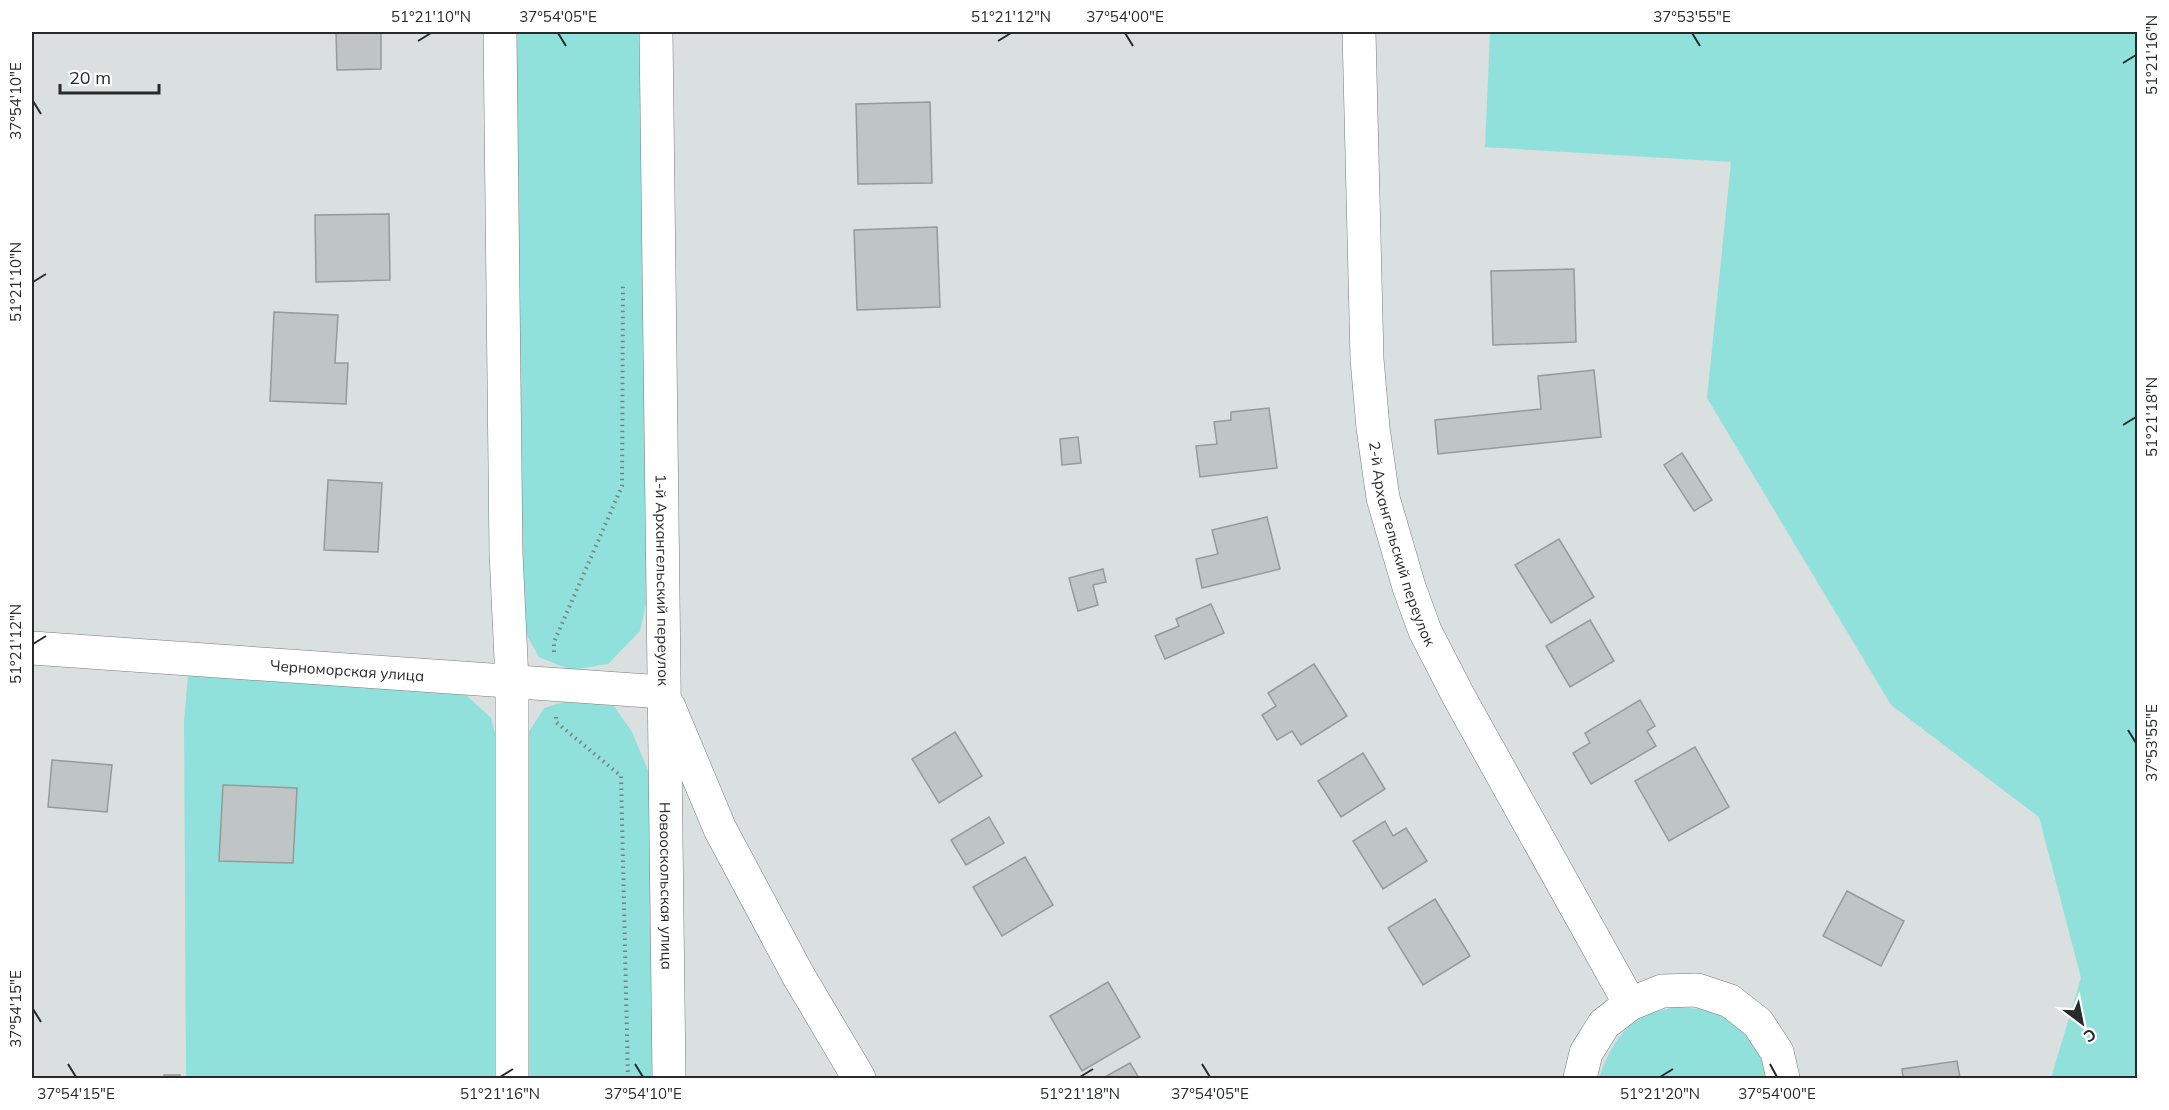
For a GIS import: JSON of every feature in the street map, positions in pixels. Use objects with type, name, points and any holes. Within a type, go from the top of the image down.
[{"type":"street","points":[[500,32],[506,553],[512,681],[512,1078]]},
{"type":"street","name":"1-й Архангельский переулок","points":[[656,32],[663,692],[720,829],[798,975],[859,1078]]},
{"type":"street","name":"2-й Архангельский переулок","points":[[1359,32],[1367,359],[1373,428],[1383,498],[1409,587],[1425,631],[1459,697],[1630,1004]]},
{"type":"street","name":"Черноморская улица","points":[[32,648],[663,692]]},
{"type":"street","name":"Новооскольская улица","points":[[663,692],[669,1078]]},
{"type":"street","points":[[1580,1078],[1586,1053],[1604,1024],[1630,1004],[1662,991],[1697,990],[1730,1001],[1758,1023],[1777,1052],[1783,1078]]},
{"type":"path","points":[[554,653],[554,642],[622,486],[623,283]]},
{"type":"path","points":[[556,710],[556,722],[621,776],[628,1078]]},
{"type":"shaded area","points":[[513,32],[639,32],[649,591],[640,631],[608,664],[571,670],[539,657],[517,618]]},
{"type":"shaded area","points":[[1490,32],[2137,32],[2137,1078],[2051,1078],[2081,978],[2039,817],[1891,705],[1707,398],[1731,162],[1485,147]]},
{"type":"shaded area","points":[[188,675],[464,693],[491,718],[497,741],[497,1078],[186,1078],[184,722]]},
{"type":"shaded area","points":[[570,700],[614,706],[632,732],[652,780],[655,1078],[526,1078],[527,735],[544,708]]},
{"type":"shaded area","points":[[1676,1007],[1701,1009],[1726,1019],[1736,1026],[1746,1035],[1759,1055],[1766,1078],[1599,1078],[1611,1049],[1631,1025],[1649,1014]]},
{"type":"building","points":[[336,32],[381,32],[381,69],[337,70]]},
{"type":"building","points":[[930,102],[932,183],[858,184],[856,104]]},
{"type":"building","points":[[389,214],[390,280],[316,282],[315,215]]},
{"type":"building","points":[[937,227],[940,307],[857,310],[854,230]]},
{"type":"building","points":[[1574,269],[1576,342],[1493,345],[1491,271]]},
{"type":"building","points":[[274,312],[338,315],[335,363],[348,363],[346,404],[270,401]]},
{"type":"building","points":[[1594,370],[1601,437],[1438,454],[1435,420],[1541,409],[1538,376]]},
{"type":"building","points":[[1269,408],[1277,468],[1200,477],[1196,446],[1217,444],[1214,422],[1231,420],[1231,412]]},
{"type":"building","points":[[1078,437],[1081,463],[1062,465],[1060,439]]},
{"type":"building","points":[[1682,453],[1712,500],[1694,511],[1664,465]]},
{"type":"building","points":[[328,480],[382,483],[378,552],[324,550]]},
{"type":"building","points":[[1267,517],[1280,569],[1202,588],[1196,559],[1218,554],[1212,530]]},
{"type":"building","points":[[1559,539],[1594,597],[1551,623],[1515,565]]},
{"type":"building","points":[[1103,569],[1106,582],[1093,585],[1098,605],[1078,611],[1069,578]]},
{"type":"building","points":[[1211,604],[1224,633],[1165,659],[1155,636],[1179,626],[1176,619]]},
{"type":"building","points":[[1590,620],[1614,661],[1570,687],[1546,646]]},
{"type":"building","points":[[1314,664],[1347,716],[1301,745],[1292,731],[1277,740],[1262,715],[1276,706],[1268,693]]},
{"type":"building","points":[[1640,700],[1655,726],[1647,731],[1656,746],[1591,784],[1573,753],[1590,743],[1585,733]]},
{"type":"building","points":[[955,732],[982,776],[939,803],[912,759]]},
{"type":"building","points":[[1695,747],[1729,807],[1669,841],[1635,781]]},
{"type":"building","points":[[1363,753],[1385,789],[1341,817],[1318,781]]},
{"type":"building","points":[[52,760],[112,765],[107,812],[48,807]]},
{"type":"building","points":[[223,785],[297,788],[293,863],[219,861]]},
{"type":"building","points":[[989,817],[1004,843],[966,865],[951,840]]},
{"type":"building","points":[[1385,821],[1393,836],[1406,828],[1427,861],[1383,889],[1353,841]]},
{"type":"building","points":[[1025,857],[1053,905],[1002,936],[973,887]]},
{"type":"building","points":[[1847,891],[1904,921],[1881,966],[1823,936]]},
{"type":"building","points":[[1435,899],[1470,956],[1423,985],[1388,928]]},
{"type":"building","points":[[1108,982],[1140,1037],[1082,1071],[1050,1016]]},
{"type":"building","points":[[1957,1061],[1960,1078],[1903,1078],[1902,1069]]},
{"type":"building","points":[[1130,1063],[1139,1078],[1103,1078]]},
{"type":"building","points":[[164,1075],[180,1075],[180,1078],[164,1078]]}]
